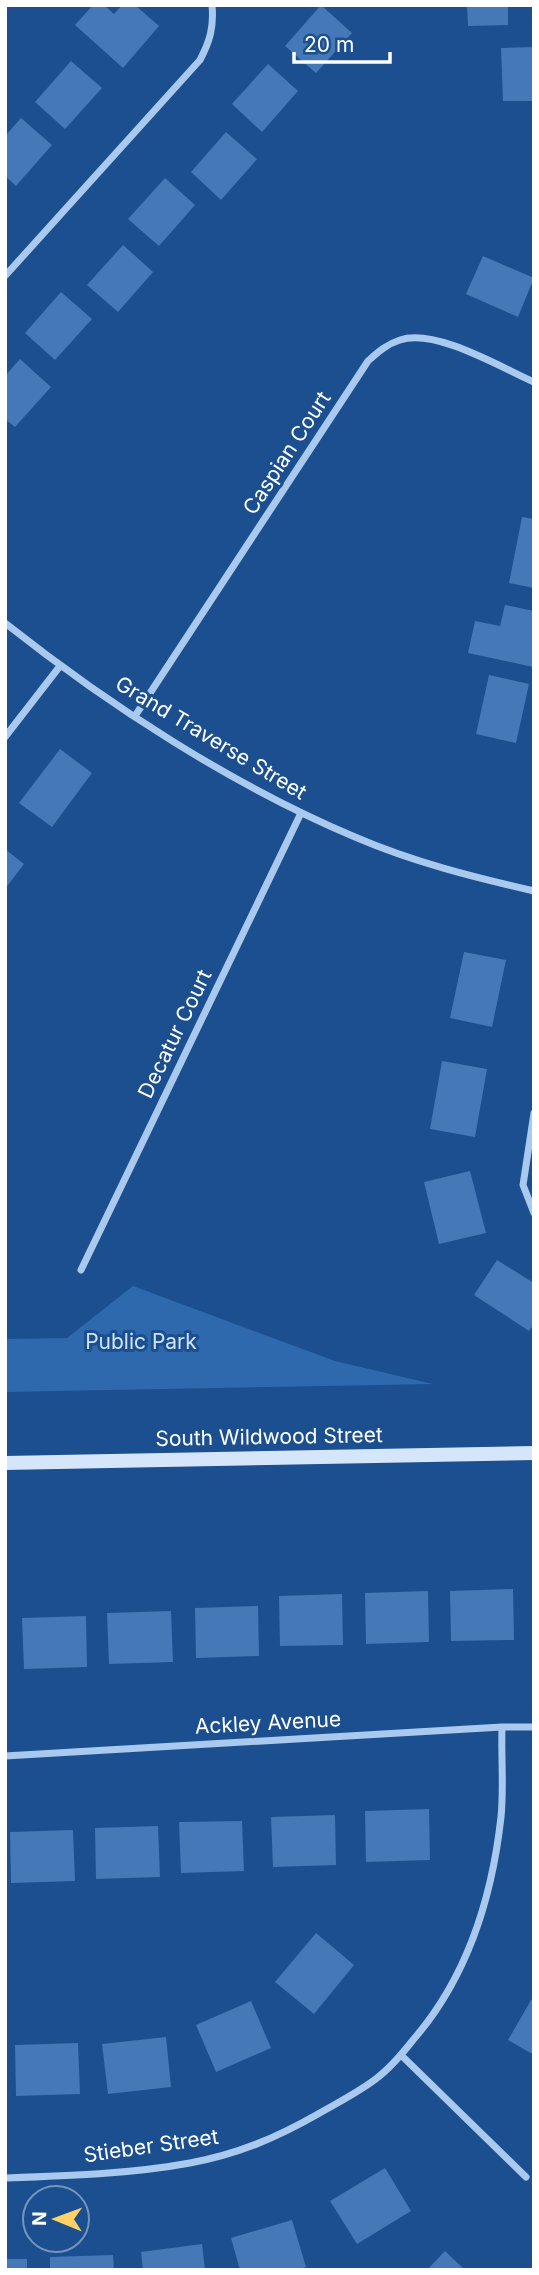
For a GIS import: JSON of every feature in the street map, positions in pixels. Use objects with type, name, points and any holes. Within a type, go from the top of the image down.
[{"type":"street","points":[[5,276],[200,60],[211,40],[214,23],[212,5]]},
{"type":"street","name":"Caspian Court","points":[[135,716],[368,361],[386,346],[419,336],[437,339],[534,382]]},
{"type":"street","name":"Grand Traverse Street","points":[[5,623],[60,666],[135,716],[236,778],[301,813],[411,859],[467,876],[534,891]]},
{"type":"street","points":[[5,737],[60,666]]},
{"type":"street","name":"Decatur Court","points":[[81,1270],[301,813]]},
{"type":"street","points":[[534,1112],[523,1185],[534,1213]]},
{"type":"street","name":"South Wildwood Street","points":[[5,1463],[534,1454]]},
{"type":"street","name":"Stieber Street","points":[[5,2178],[146,2169],[190,2163],[235,2152],[275,2138],[377,2078],[401,2055],[450,1992],[484,1909],[501,1815],[502,1727]]},
{"type":"street","name":"Ackley Avenue","points":[[5,1756],[534,1727]]},
{"type":"street","points":[[401,2055],[526,2177]]},
{"type":"green space","name":"Public Park","points":[[133,1286],[335,1361],[433,1384],[5,1392],[5,1339],[67,1338]]},
{"type":"building","points":[[93,5],[104,5],[114,14],[122,5],[135,5],[159,26],[123,68],[75,25]]},
{"type":"building","points":[[321,5],[352,33],[316,73],[285,46]]},
{"type":"building","points":[[467,5],[508,5],[508,25],[468,26]]},
{"type":"building","points":[[534,47],[534,101],[503,101],[501,48]]},
{"type":"building","points":[[71,61],[102,88],[65,129],[35,102]]},
{"type":"building","points":[[268,64],[298,91],[262,132],[232,104]]},
{"type":"building","points":[[21,118],[52,145],[16,186],[5,176],[5,136]]},
{"type":"building","points":[[226,132],[257,159],[221,200],[191,172]]},
{"type":"building","points":[[165,178],[195,205],[159,246],[128,219]]},
{"type":"building","points":[[123,245],[153,272],[118,312],[87,285]]},
{"type":"building","points":[[483,256],[534,278],[518,317],[466,294]]},
{"type":"building","points":[[61,292],[92,319],[55,360],[25,333]]},
{"type":"building","points":[[20,359],[51,387],[15,427],[5,419],[5,376]]},
{"type":"building","points":[[522,517],[534,519],[534,588],[509,583]]},
{"type":"building","points":[[505,605],[534,611],[533,667],[468,653],[475,621],[500,626]]},
{"type":"building","points":[[489,675],[529,684],[516,743],[476,734]]},
{"type":"building","points":[[60,749],[92,773],[52,827],[19,803]]},
{"type":"building","points":[[5,849],[24,864],[5,889]]},
{"type":"building","points":[[464,952],[506,960],[492,1027],[450,1018]]},
{"type":"building","points":[[442,1061],[487,1069],[475,1137],[430,1129]]},
{"type":"building","points":[[470,1171],[486,1233],[439,1244],[424,1182]]},
{"type":"building","points":[[497,1260],[534,1283],[534,1324],[529,1331],[474,1295]]},
{"type":"building","points":[[513,1589],[514,1640],[451,1641],[450,1591]]},
{"type":"building","points":[[428,1591],[429,1642],[366,1644],[365,1593]]},
{"type":"building","points":[[342,1594],[343,1645],[280,1646],[279,1596]]},
{"type":"building","points":[[258,1606],[259,1656],[196,1658],[195,1608]]},
{"type":"building","points":[[171,1611],[173,1662],[109,1664],[107,1613]]},
{"type":"building","points":[[86,1616],[87,1667],[24,1669],[22,1618]]},
{"type":"building","points":[[429,1809],[430,1860],[366,1862],[365,1811]]},
{"type":"building","points":[[335,1815],[336,1865],[273,1867],[271,1817]]},
{"type":"building","points":[[242,1821],[244,1871],[181,1873],[179,1822]]},
{"type":"building","points":[[158,1826],[160,1877],[96,1879],[95,1828]]},
{"type":"building","points":[[73,1830],[75,1881],[11,1883],[10,1832]]},
{"type":"building","points":[[316,1933],[354,1965],[314,2014],[275,1982]]},
{"type":"building","points":[[534,1995],[534,2055],[508,2040]]},
{"type":"building","points":[[251,2001],[271,2048],[216,2072],[196,2025]]},
{"type":"building","points":[[166,2037],[171,2087],[108,2094],[102,2044]]},
{"type":"building","points":[[78,2043],[80,2094],[16,2096],[15,2045]]},
{"type":"building","points":[[385,2168],[411,2211],[357,2244],[330,2201]]},
{"type":"building","points":[[292,2220],[306,2267],[297,2270],[240,2270],[231,2238]]},
{"type":"building","points":[[202,2244],[205,2270],[143,2270],[141,2252]]},
{"type":"building","points":[[445,2251],[465,2270],[427,2270]]},
{"type":"building","points":[[113,2255],[114,2270],[50,2270],[50,2257]]},
{"type":"building","points":[[5,2259],[27,2259],[27,2270],[5,2270]]}]
